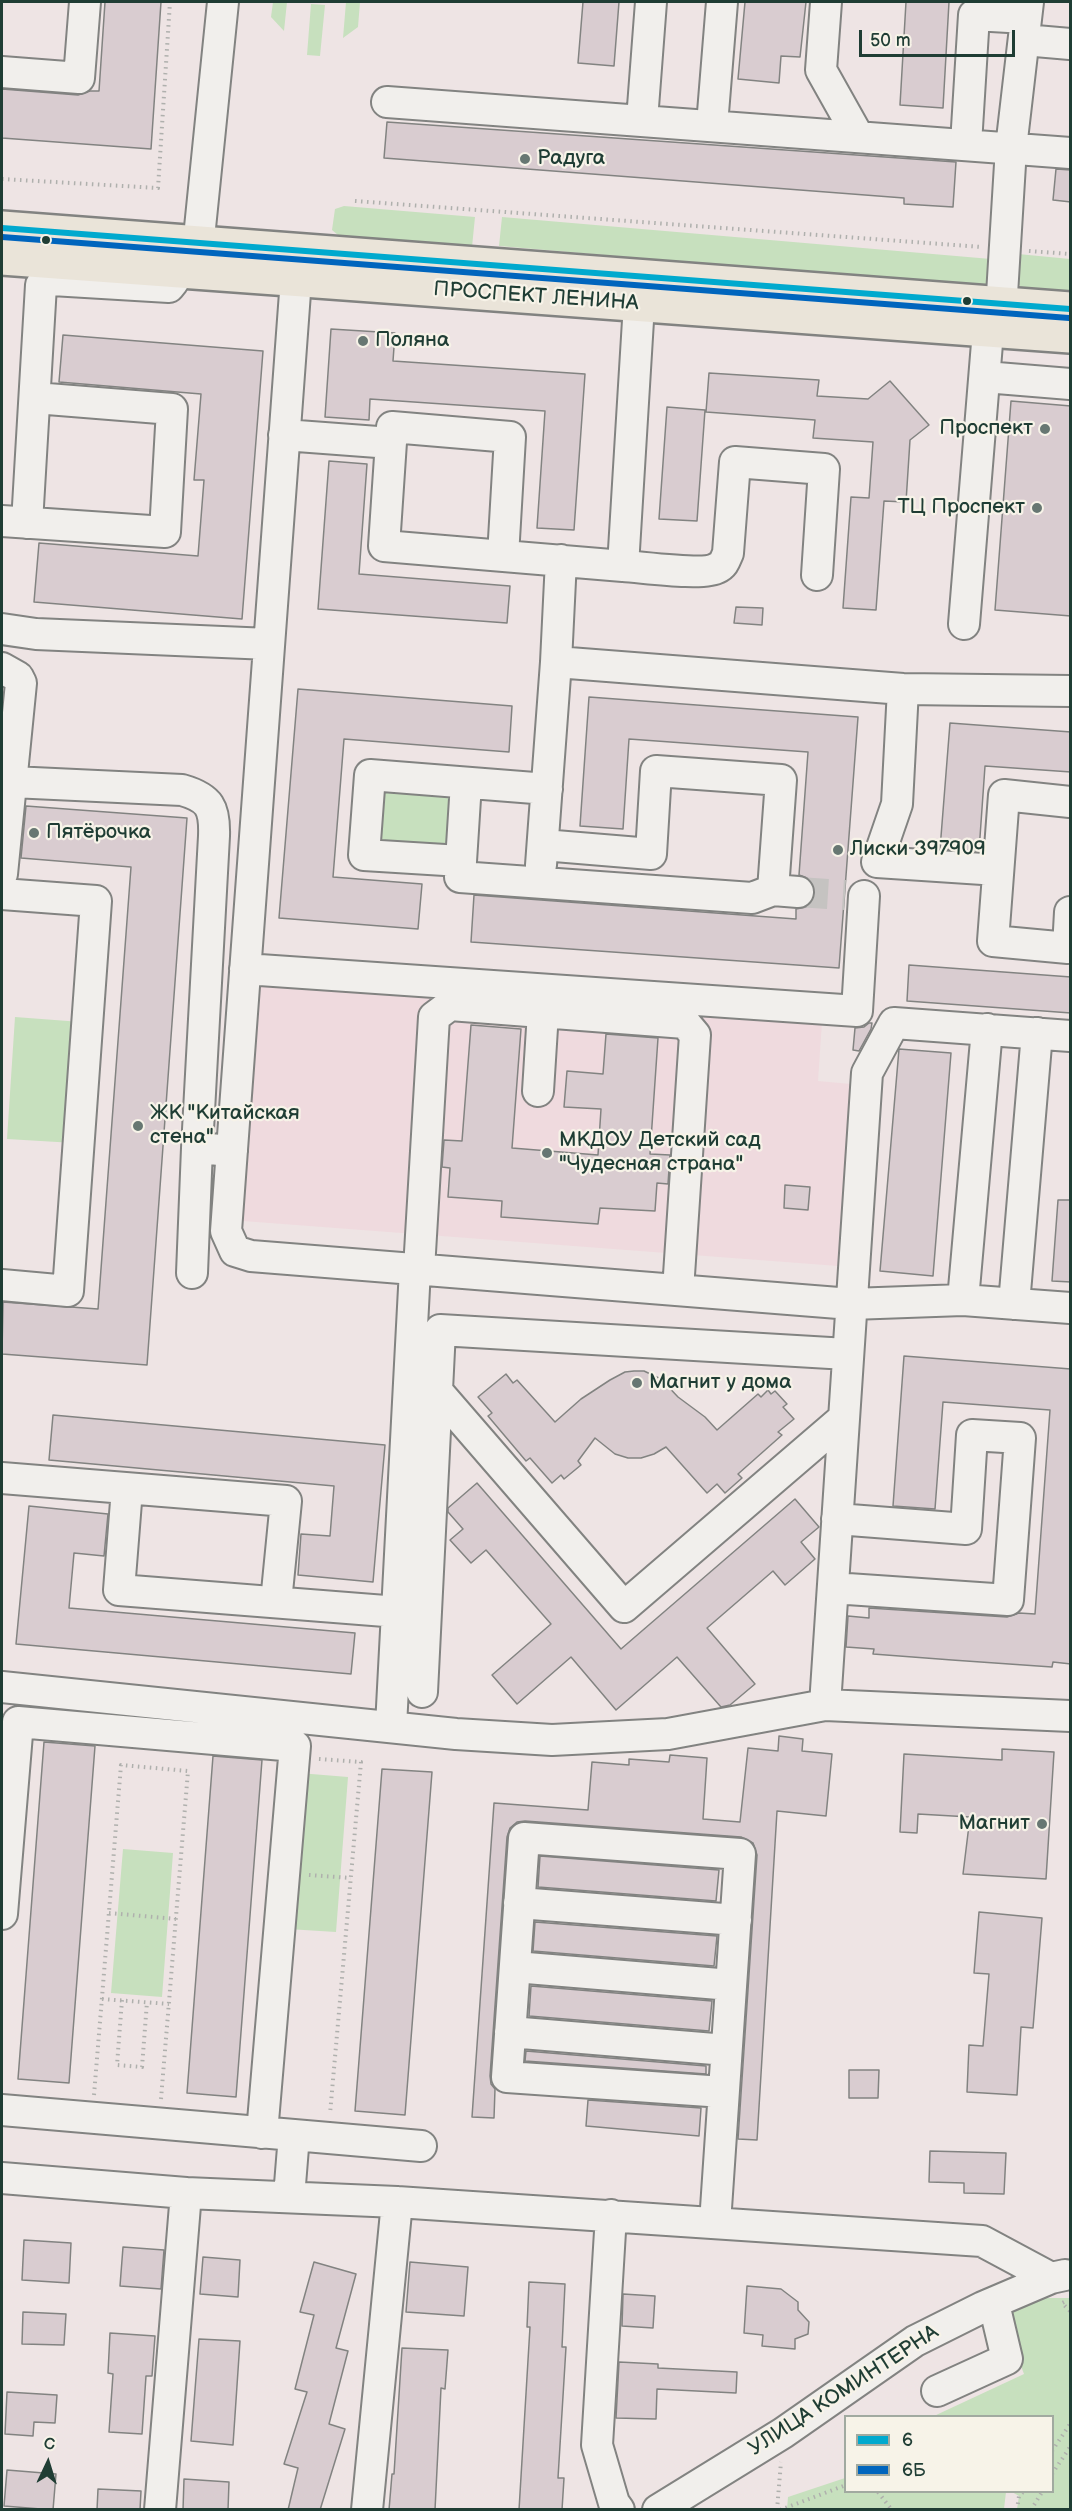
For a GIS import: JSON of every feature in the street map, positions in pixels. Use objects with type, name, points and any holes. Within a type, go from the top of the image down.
[{"type":"main road","name":"ПРОСПЕКТ ЛЕНИНА","points":[[2,228],[296,279],[639,304],[996,322],[1071,309]]},
{"type":"main road","name":"ПРОСПЕКТ ЛЕНИНА","points":[[2,258],[189,261],[996,322],[1071,336]]},
{"type":"street","points":[[2,72],[80,78],[85,2]]},
{"type":"street","points":[[35,398],[172,408],[165,532],[14,522],[35,398],[40,291],[44,281],[169,288],[189,261],[223,2]]},
{"type":"street","points":[[642,120],[651,2]]},
{"type":"street","points":[[712,125],[722,2]]},
{"type":"street","points":[[826,2],[821,70],[858,136]]},
{"type":"street","points":[[966,144],[974,15],[1026,20],[1071,44]]},
{"type":"street","points":[[964,624],[985,377],[996,322],[1011,148],[1026,20]]},
{"type":"street","points":[[387,102],[1071,153]]},
{"type":"street","points":[[296,279],[226,1231],[236,1251],[251,1256],[851,1304],[963,1300],[1071,1308]]},
{"type":"street","points":[[623,566],[639,304]]},
{"type":"street","points":[[985,377],[1071,384]]},
{"type":"street","points":[[503,556],[510,437],[392,427],[384,546],[503,556],[561,560],[623,566],[716,570],[724,563],[728,553],[735,462],[824,469],[817,574]]},
{"type":"street","points":[[284,435],[391,443]]},
{"type":"street","points":[[540,883],[561,560]]},
{"type":"street","points":[[2,628],[36,634],[269,644]]},
{"type":"street","points":[[556,662],[903,688],[1071,691]]},
{"type":"street","points":[[2,668],[18,676],[21,683],[2,874]]},
{"type":"street","points":[[245,969],[857,1011],[855,896],[877,862],[897,804],[903,688]]},
{"type":"street","points":[[466,783],[460,877],[752,898],[785,891],[780,780],[656,771],[651,854],[543,845]]},
{"type":"street","points":[[461,861],[364,855],[370,775],[547,789]]},
{"type":"street","points":[[12,782],[182,790],[196,794],[205,800],[212,811],[214,836],[192,1273]]},
{"type":"street","points":[[1071,802],[1004,795],[993,941],[1068,948],[1071,912]]},
{"type":"street","points":[[877,862],[998,870]]},
{"type":"street","points":[[2,894],[96,901],[69,1291],[2,1286]]},
{"type":"street","points":[[391,1726],[434,1017],[450,1005],[685,1023],[695,1035],[678,1290]]},
{"type":"street","points":[[538,1091],[543,1012]]},
{"type":"street","points":[[825,1705],[867,1072],[894,1023],[1071,1036]]},
{"type":"street","points":[[963,1300],[987,1029]]},
{"type":"street","points":[[1014,1304],[1037,1033]]},
{"type":"street","points":[[197,1148],[232,1151]]},
{"type":"street","points":[[422,1692],[440,1330],[847,1354]]},
{"type":"street","points":[[437,1392],[624,1607],[843,1419]]},
{"type":"street","points":[[833,1587],[1008,1600],[1020,1438],[972,1435],[966,1528]]},
{"type":"street","points":[[2,1478],[286,1502],[276,1602]]},
{"type":"street","points":[[127,1489],[119,1590],[398,1612]]},
{"type":"street","points":[[837,1519],[1013,1532]]},
{"type":"street","points":[[2,1687],[456,1734],[552,1740],[668,1734],[825,1705],[1071,1716]]},
{"type":"street","points":[[2,1914],[18,1722],[295,1746],[262,2133]]},
{"type":"street","points":[[715,2223],[740,1854],[524,1838],[507,2077],[723,2092]]},
{"type":"street","points":[[519,1903],[736,1920]]},
{"type":"street","points":[[515,1967],[731,1985]]},
{"type":"street","points":[[510,2032],[726,2050]]},
{"type":"street","points":[[2,2110],[421,2146]]},
{"type":"street","points":[[289,2197],[294,2135]]},
{"type":"street","points":[[2,2178],[186,2193],[397,2202],[982,2241],[1064,2284]]},
{"type":"street","points":[[160,2510],[186,2193]]},
{"type":"street","points":[[367,2510],[397,2202]]},
{"type":"street","points":[[611,2215],[597,2445],[614,2503],[619,2510]]},
{"type":"street","name":"УЛИЦА КОМИНТЕРНА","points":[[658,2510],[783,2433],[915,2341],[983,2307],[1064,2284]]},
{"type":"street","points":[[937,2391],[1007,2360],[994,2304]]},
{"type":"path","points":[[2,179],[158,188],[170,2]]},
{"type":"path","points":[[355,201],[1071,254]]},
{"type":"path","points":[[294,1757],[361,1762],[328,2139]]},
{"type":"path","points":[[92,2118],[121,1765],[188,1771],[159,2124]]},
{"type":"path","points":[[284,1873],[351,1878]]},
{"type":"path","points":[[109,1913],[176,1919]]},
{"type":"path","points":[[102,1999],[169,2004]]},
{"type":"path","points":[[123,2001],[117,2065],[142,2067],[147,2002]]},
{"type":"path","points":[[1064,2284],[1062,2303],[1071,2311]]},
{"type":"path","points":[[1054,2450],[1071,2424]]},
{"type":"path","points":[[783,2433],[778,2510],[844,2486]]},
{"type":"path","points":[[1054,2472],[1071,2447]]},
{"type":"path","points":[[879,2493],[892,2510]]},
{"type":"path","points":[[1017,2510],[1019,2496],[1022,2493]]},
{"type":"path","points":[[1031,2510],[1041,2493]]},
{"type":"shaded area","name":"МКДОУ Детский сад \"Чудесная страна\"","points":[[261,980],[822,1022],[818,1081],[851,1084],[838,1266],[243,1221]]},
{"type":"green space","points":[[273,2],[287,2],[284,31],[271,17]]},
{"type":"green space","points":[[346,2],[360,2],[358,27],[343,38]]},
{"type":"green space","points":[[311,4],[325,5],[320,56],[307,55]]},
{"type":"green space","points":[[344,206],[475,217],[472,247],[338,235],[332,230],[335,209]]},
{"type":"green space","points":[[502,217],[991,259],[997,266],[987,288],[499,246]]},
{"type":"green space","points":[[1018,254],[1070,259],[1070,292],[1021,287],[1012,276]]},
{"type":"green space","points":[[375,782],[461,788],[457,855],[368,850]]},
{"type":"green space","points":[[15,1017],[81,1022],[74,1143],[7,1139]]},
{"type":"green space","points":[[299,1773],[348,1777],[336,1932],[288,1929]]},
{"type":"green space","points":[[123,1849],[173,1853],[162,1997],[111,1993]]},
{"type":"green space","points":[[1043,2298],[1070,2298],[1070,2509],[1017,2509],[1019,2496],[1014,2493],[1054,2493],[1054,2415],[936,2415],[1024,2374],[1001,2313]]},
{"type":"green space","points":[[844,2478],[844,2493],[1006,2493],[1004,2509],[787,2509],[788,2497]]},
{"type":"building","points":[[105,2],[161,2],[151,149],[2,138],[2,89],[78,95],[99,91]]},
{"type":"building","points":[[583,2],[619,2],[614,66],[578,63]]},
{"type":"building","points":[[745,2],[806,2],[800,57],[781,56],[779,83],[738,79]]},
{"type":"building","points":[[906,2],[949,2],[943,108],[900,105]]},
{"type":"building","points":[[387,122],[956,162],[953,207],[904,204],[904,198],[384,158]]},
{"type":"building","points":[[1056,169],[1071,170],[1071,202],[1053,200]]},
{"type":"building","points":[[331,329],[395,333],[393,361],[585,374],[574,530],[537,528],[545,411],[370,399],[369,420],[325,417]]},
{"type":"building","points":[[63,335],[263,351],[242,619],[34,602],[39,543],[198,556],[204,480],[194,480],[201,394],[59,382]]},
{"type":"building","points":[[709,373],[819,380],[817,396],[868,399],[890,381],[929,425],[910,440],[906,502],[884,501],[876,610],[843,608],[851,497],[869,498],[873,442],[813,438],[815,420],[706,412]]},
{"type":"building","name":"ТЦ Проспект","points":[[1011,401],[1071,406],[1071,616],[995,610]]},
{"type":"building","points":[[667,407],[705,410],[697,521],[659,519]]},
{"type":"building","points":[[329,461],[367,464],[359,574],[510,586],[507,623],[318,609]]},
{"type":"building","points":[[736,607],[763,608],[762,625],[734,623]]},
{"type":"building","points":[[298,689],[512,706],[509,752],[344,739],[333,877],[422,884],[418,929],[279,918]]},
{"type":"building","points":[[589,697],[858,717],[839,968],[471,942],[474,895],[796,919],[796,909],[806,907],[812,901],[815,893],[813,884],[807,878],[799,875],[808,752],[629,739],[623,829],[580,826]]},
{"type":"building","points":[[950,723],[1071,732],[1071,772],[985,766],[979,851],[940,849]]},
{"type":"building","name":"ЖК \"Китайская стена\"","points":[[26,806],[187,818],[147,1365],[2,1354],[3,1302],[98,1309],[131,867],[21,858]]},
{"type":"building","points":[[909,965],[1071,977],[1071,1013],[907,1001]]},
{"type":"building","points":[[872,1023],[871,1029],[859,1051],[853,1050],[855,1028],[864,1027]]},
{"type":"building","points":[[471,1025],[521,1029],[512,1148],[598,1155],[601,1109],[564,1107],[567,1071],[603,1074],[606,1034],[658,1038],[650,1154],[670,1155],[668,1184],[657,1183],[655,1211],[600,1208],[598,1224],[501,1217],[502,1201],[448,1197],[450,1168],[442,1167],[444,1140],[462,1141]]},
{"type":"building","points":[[899,1049],[951,1053],[933,1276],[880,1271]]},
{"type":"building","points":[[785,1185],[810,1187],[808,1210],[784,1208]]},
{"type":"building","points":[[1058,1200],[1071,1200],[1071,1282],[1052,1281]]},
{"type":"building","points":[[904,1356],[1071,1369],[1071,1664],[1053,1662],[1052,1667],[952,1660],[873,1654],[874,1649],[846,1647],[848,1616],[869,1618],[869,1608],[1007,1617],[1019,1613],[1035,1614],[1050,1410],[943,1402],[935,1509],[893,1506]]},
{"type":"building","points":[[644,1371],[661,1379],[678,1397],[705,1417],[717,1430],[758,1394],[761,1397],[768,1390],[771,1394],[775,1391],[787,1404],[783,1407],[794,1419],[778,1432],[782,1435],[738,1474],[742,1478],[725,1493],[717,1484],[707,1493],[666,1447],[641,1458],[628,1458],[615,1454],[595,1438],[578,1461],[581,1465],[564,1479],[561,1475],[552,1483],[530,1458],[526,1461],[488,1416],[492,1413],[478,1397],[506,1374],[513,1383],[517,1380],[555,1422],[581,1399],[610,1380],[625,1372]]},
{"type":"building","points":[[53,1415],[385,1445],[373,1582],[298,1575],[301,1534],[330,1536],[334,1486],[49,1460]]},
{"type":"building","points":[[477,1483],[621,1649],[795,1499],[819,1527],[801,1542],[815,1559],[785,1585],[773,1571],[707,1628],[755,1684],[730,1705],[721,1707],[677,1657],[616,1710],[571,1657],[517,1704],[492,1675],[551,1624],[486,1550],[471,1563],[450,1540],[463,1529],[448,1512],[448,1508]]},
{"type":"building","points":[[29,1506],[108,1514],[104,1556],[74,1553],[69,1608],[355,1633],[351,1674],[16,1644]]},
{"type":"building","points":[[779,1736],[803,1739],[802,1751],[832,1754],[826,1816],[777,1811],[757,2140],[738,2139],[757,1855],[753,1843],[741,1837],[525,1821],[517,1822],[510,1828],[507,1837],[490,2076],[491,2084],[495,2089],[494,2118],[472,2117],[494,1803],[588,1810],[592,1762],[629,1765],[629,1759],[669,1762],[670,1755],[707,1758],[703,1819],[740,1822],[748,1748],[778,1751]]},
{"type":"building","points":[[44,1742],[95,1746],[69,2083],[18,2079]]},
{"type":"building","points":[[1002,1749],[1054,1752],[1046,1879],[963,1874],[970,1817],[918,1814],[917,1833],[900,1832],[904,1754],[1002,1760]]},
{"type":"building","points":[[213,1756],[262,1760],[236,2097],[187,2093]]},
{"type":"building","points":[[382,1769],[432,1772],[405,2115],[355,2111]]},
{"type":"building","points":[[540,1856],[719,1870],[716,1901],[538,1887]]},
{"type":"building","points":[[979,1912],[1042,1918],[1033,2028],[1021,2027],[1017,2095],[967,2092],[969,2045],[983,2046],[989,1974],[974,1973]]},
{"type":"building","points":[[535,1922],[717,1936],[714,1966],[533,1951]]},
{"type":"building","points":[[531,1986],[712,2001],[709,2031],[529,2016]]},
{"type":"building","points":[[526,2051],[706,2066],[706,2074],[525,2061]]},
{"type":"building","points":[[849,2070],[879,2070],[878,2098],[849,2098]]},
{"type":"building","points":[[588,2100],[701,2108],[699,2136],[586,2126]]},
{"type":"building","points":[[930,2151],[1006,2153],[1004,2194],[964,2193],[964,2183],[929,2182]]},
{"type":"building","points":[[24,2240],[71,2243],[69,2283],[22,2280]]},
{"type":"building","points":[[123,2247],[164,2250],[161,2289],[120,2286]]},
{"type":"building","points":[[203,2257],[240,2260],[238,2297],[200,2294]]},
{"type":"building","points":[[314,2262],[356,2274],[336,2348],[348,2351],[329,2424],[345,2429],[320,2510],[288,2510],[298,2468],[284,2464],[307,2392],[295,2389],[314,2315],[300,2312]]},
{"type":"building","points":[[410,2262],[468,2267],[464,2316],[406,2312]]},
{"type":"building","points":[[529,2282],[565,2284],[562,2347],[566,2347],[558,2478],[564,2478],[562,2510],[519,2510],[530,2327],[527,2327]]},
{"type":"building","points":[[747,2286],[781,2289],[798,2302],[798,2310],[809,2322],[808,2334],[795,2339],[795,2349],[762,2346],[763,2335],[744,2333]]},
{"type":"building","points":[[623,2294],[655,2296],[653,2328],[622,2326]]},
{"type":"building","points":[[23,2312],[66,2314],[64,2345],[22,2344]]},
{"type":"building","points":[[110,2333],[155,2336],[152,2376],[146,2376],[142,2434],[109,2432],[113,2374],[108,2373]]},
{"type":"building","points":[[199,2339],[240,2341],[233,2445],[191,2441]]},
{"type":"building","points":[[402,2348],[448,2350],[445,2389],[441,2388],[435,2510],[389,2510],[392,2474],[394,2474]]},
{"type":"building","points":[[619,2362],[658,2364],[658,2368],[737,2372],[736,2393],[657,2389],[656,2419],[616,2418]]},
{"type":"building","points":[[7,2392],[57,2395],[55,2423],[34,2422],[33,2436],[5,2434]]},
{"type":"building","points":[[7,2470],[56,2474],[53,2510],[4,2506]]},
{"type":"building","points":[[184,2479],[229,2482],[228,2510],[183,2510]]},
{"type":"building","points":[[98,2489],[141,2491],[140,2510],[97,2510]]},
{"type":"tunnel","points":[[798,892],[845,895]]},
{"type":"transit line","name":"6","points":[[2,228],[1070,309]]},
{"type":"transit line","name":"6Б","points":[[2,237],[1069,318]]},
{"type":"place","name":"Радуга","points":[[525,159]]},
{"type":"place","name":"Поляна","points":[[363,341]]},
{"type":"place","name":"Проспект","points":[[1045,429]]},
{"type":"place","name":"ТЦ Проспект","points":[[1037,508]]},
{"type":"place","name":"Пятёрочка","points":[[34,833]]},
{"type":"place","name":"Лиски 397909","points":[[838,850]]},
{"type":"place","name":"ЖК \"Китайская стена\"","points":[[138,1126]]},
{"type":"place","name":"МКДОУ Детский сад \"Чудесная страна\"","points":[[547,1153]]},
{"type":"place","name":"Магнит у дома","points":[[637,1383]]},
{"type":"place","name":"Магнит","points":[[1042,1824]]}]
